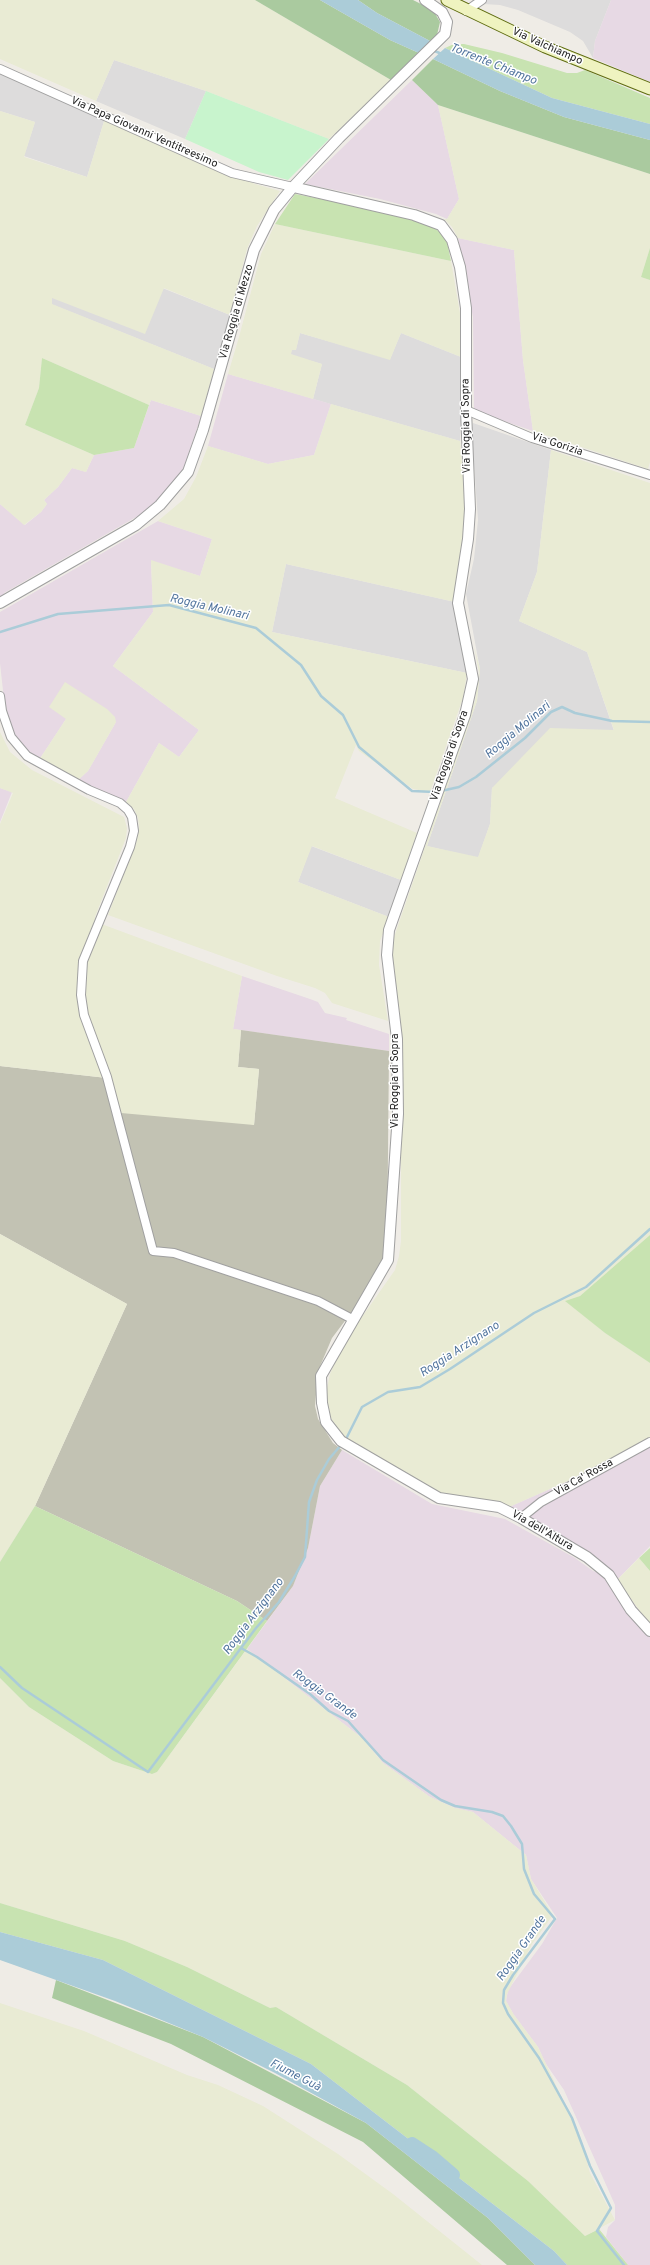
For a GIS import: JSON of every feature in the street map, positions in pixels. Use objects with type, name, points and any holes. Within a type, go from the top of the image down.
[{"type":"main road","name":"Via Valchiampo","points":[[447,0],[466,11],[552,50],[650,89]]},
{"type":"street","name":"Via Roggia di Mezzo","points":[[0,603],[136,525],[160,505],[188,472],[203,430],[254,250],[274,210],[293,186],[344,133],[446,34],[447,22],[442,12],[425,0]]},
{"type":"street","points":[[466,11],[482,0]]},
{"type":"street","name":"Via Papa Giovanni Ventitreesimo","points":[[0,69],[232,173],[293,186]]},
{"type":"street","name":"Via Roggia di Sopra","points":[[293,186],[414,215],[441,225],[452,240],[460,267],[466,308],[466,410],[470,509],[468,539],[458,603],[473,679],[465,715],[389,930],[387,955],[397,1039],[398,1114],[388,1260],[321,1376],[322,1403],[326,1422]]},
{"type":"street","name":"Via Gorizia","points":[[466,410],[532,438],[650,475]]},
{"type":"street","points":[[0,696],[2,711],[11,737],[27,756],[89,790],[120,803],[128,810],[132,817],[134,830],[130,848],[83,961],[81,995],[84,1015],[107,1077],[152,1251],[174,1253],[318,1301],[354,1320]]},
{"type":"street","name":"Via dell'Altura","points":[[326,1422],[341,1441],[439,1498],[499,1507],[521,1518],[587,1557],[610,1575],[631,1610],[650,1631]]},
{"type":"street","name":"Via Ca' Rossa","points":[[521,1518],[541,1502],[650,1442]]},
{"type":"shaded area","points":[[0,0],[255,0],[391,80],[329,139],[206,91],[114,60],[96,101],[0,59]]},
{"type":"shaded area","points":[[472,0],[611,0],[595,41],[593,58],[583,41],[570,32],[518,10],[500,5],[483,4],[470,9]]},
{"type":"shaded area","points":[[611,0],[650,0],[650,82],[593,58],[595,41]]},
{"type":"shaded area","points":[[114,60],[206,91],[185,139],[96,101]]},
{"type":"shaded area","points":[[0,72],[105,118],[87,177],[24,156],[35,122],[0,111]]},
{"type":"shaded area","points":[[412,80],[438,105],[459,199],[447,219],[436,214],[380,199],[305,184]]},
{"type":"shaded area","points":[[438,105],[650,174],[650,248],[641,277],[650,280],[650,462],[648,469],[533,431],[523,360],[514,250],[458,238],[452,227],[444,219],[447,219],[459,199]]},
{"type":"shaded area","points":[[0,111],[35,122],[24,157],[87,177],[105,118],[255,184],[280,191],[257,226],[247,249],[230,315],[164,288],[145,334],[52,298],[52,304],[214,369],[201,416],[151,400],[149,405],[42,358],[39,388],[25,425],[94,455],[86,472],[72,468],[58,487],[44,500],[47,504],[41,512],[24,525],[0,504]]},
{"type":"shaded area","points":[[275,224],[451,261],[461,319],[461,357],[401,333],[390,360],[300,333],[296,350],[292,350],[291,354],[322,364],[313,399],[228,374],[261,254]]},
{"type":"shaded area","points":[[458,238],[514,250],[523,360],[533,431],[474,411],[473,317]]},
{"type":"shaded area","points":[[72,252],[230,315],[214,369],[51,304],[54,287]]},
{"type":"shaded area","points":[[300,333],[390,359],[401,333],[461,357],[462,403],[460,441],[313,399],[322,364],[290,355],[292,349],[296,349]]},
{"type":"shaded area","points":[[228,374],[331,404],[314,455],[268,464],[208,446]]},
{"type":"shaded area","points":[[151,400],[201,416],[183,471],[157,505],[4,593],[6,597],[0,601],[0,504],[25,525],[41,512],[47,504],[44,500],[58,487],[72,468],[86,472],[94,455],[134,448]]},
{"type":"shaded area","points":[[331,404],[460,441],[467,519],[455,602],[286,564],[272,632],[467,673],[463,698],[430,792],[413,789],[359,751],[356,745],[335,798],[417,833],[401,880],[312,846],[298,882],[389,917],[380,941],[379,965],[388,1021],[332,1003],[325,993],[315,988],[277,976],[108,915],[137,840],[139,827],[138,818],[134,809],[126,802],[159,743],[179,757],[199,730],[113,666],[153,612],[151,560],[200,576],[212,539],[158,521],[184,499],[196,477],[208,446],[268,464],[314,455]]},
{"type":"shaded area","points":[[473,423],[551,450],[537,572],[519,621],[587,652],[614,731],[492,788],[490,824],[478,858],[427,846],[477,701],[480,669],[466,594],[474,559],[478,520],[472,437]]},
{"type":"shaded area","points":[[551,450],[650,483],[650,1235],[580,1296],[566,1301],[605,1333],[650,1363],[650,1445],[509,1507],[436,1493],[350,1441],[342,1435],[329,1415],[327,1405],[327,1388],[330,1374],[343,1344],[395,1270],[399,1256],[401,1241],[401,1030],[391,965],[392,943],[475,701],[479,672],[474,646],[480,669],[477,701],[427,846],[478,857],[490,824],[492,788],[550,728],[614,730],[587,652],[519,621],[537,572]]},
{"type":"shaded area","points":[[158,521],[212,539],[200,576],[151,561],[153,612],[113,666],[199,730],[179,757],[159,743],[126,802],[78,780],[88,771],[116,722],[66,719],[39,760],[20,744],[13,732],[4,700],[0,663],[0,612]]},
{"type":"shaded area","points":[[286,564],[455,602],[467,673],[272,632]]},
{"type":"shaded area","points":[[65,682],[107,709],[115,717],[116,722],[88,771],[78,780],[39,760],[66,719],[49,707]]},
{"type":"shaded area","points":[[0,732],[10,752],[32,770],[124,817],[127,828],[126,838],[95,917],[96,922],[242,976],[233,1029],[241,1030],[238,1067],[259,1069],[254,1125],[121,1113],[107,1078],[0,1066],[0,824],[13,793],[0,788]]},
{"type":"shaded area","points":[[0,788],[12,792],[0,822]]},
{"type":"shaded area","points":[[311,846],[401,880],[389,917],[298,882]]},
{"type":"shaded area","points":[[242,976],[318,1002],[325,1013],[347,1018],[346,1020],[389,1034],[389,1051],[233,1029]]},
{"type":"shaded area","points":[[241,1030],[389,1051],[387,1254],[363,1297],[332,1338],[318,1371],[315,1406],[318,1419],[333,1443],[342,1450],[320,1486],[308,1548],[293,1586],[267,1621],[237,1601],[35,1506],[127,1304],[0,1234],[0,1066],[107,1078],[254,1125],[259,1069],[238,1067]]},
{"type":"shaded area","points":[[0,1234],[127,1304],[35,1506],[0,1562]]},
{"type":"shaded area","points":[[650,1445],[650,1546],[617,1580],[650,1625],[650,2265],[628,2265],[606,2237],[608,2227],[615,2220],[615,2205],[564,2090],[546,2064],[538,2047],[514,2015],[506,2001],[508,1990],[542,1944],[557,1918],[531,1879],[526,1855],[473,1812],[455,1808],[430,1797],[383,1763],[362,1738],[247,1649],[293,1586],[308,1548],[320,1486],[342,1450],[432,1504],[505,1519],[575,1558],[593,1571],[616,1579],[610,1570],[581,1548],[509,1507]]},
{"type":"shaded area","points":[[639,1558],[650,1571],[650,1625],[617,1580]]},
{"type":"shaded area","points":[[247,1649],[362,1738],[383,1763],[430,1797],[455,1808],[473,1812],[526,1855],[531,1879],[553,1915],[532,1944],[507,1994],[506,2001],[514,2015],[538,2047],[580,2136],[590,2173],[615,2220],[585,2236],[528,2181],[407,2085],[276,2007],[270,2008],[187,1967],[125,1941],[0,1903],[0,1678],[29,1707],[113,1761],[152,1774],[157,1772]]},
{"type":"shaded area","points":[[0,2003],[84,2031],[187,2075],[218,2085],[263,2106],[338,2154],[393,2194],[482,2265],[0,2265]]},
{"type":"green space","points":[[255,0],[320,0],[390,40],[419,53],[391,80]]},
{"type":"green space","points":[[358,0],[413,0],[433,10],[440,22],[437,35],[430,41],[377,13]]},
{"type":"green space","points":[[454,44],[464,44],[502,53],[567,73],[577,73],[585,70],[650,98],[650,124],[552,98],[445,48]]},
{"type":"green space","points":[[433,59],[500,91],[564,117],[650,140],[650,174],[438,105],[412,80]]},
{"type":"green space","points":[[206,91],[329,139],[288,180],[259,172],[185,139]]},
{"type":"green space","points":[[295,194],[377,210],[432,226],[442,234],[447,242],[451,261],[275,224]]},
{"type":"green space","points":[[650,248],[650,280],[641,277]]},
{"type":"green space","points":[[42,358],[149,405],[134,448],[94,455],[25,425],[39,388]]},
{"type":"green space","points":[[650,1235],[650,1363],[605,1333],[565,1301],[580,1296]]},
{"type":"green space","points":[[35,1506],[237,1601],[267,1621],[157,1772],[152,1774],[113,1761],[29,1707],[0,1678],[0,1562]]},
{"type":"green space","points":[[650,1548],[650,1571],[639,1558]]},
{"type":"green space","points":[[0,1903],[125,1941],[187,1967],[270,2008],[276,2007],[407,2085],[528,2181],[585,2236],[599,2229],[628,2265],[567,2265],[554,2251],[311,2064],[103,1960],[0,1932]]},
{"type":"green space","points":[[56,1980],[203,2037],[366,2123],[488,2218],[535,2265],[507,2265],[363,2142],[171,2044],[52,1998]]},
{"type":"water","points":[[320,0],[358,0],[377,13],[430,41],[419,53],[390,40]]},
{"type":"water","points":[[445,48],[552,98],[650,124],[650,140],[564,117],[500,91],[433,59]]},
{"type":"water","points":[[0,1932],[103,1960],[311,2064],[554,2251],[567,2265],[535,2265],[488,2218],[366,2123],[275,2073],[203,2037],[115,2001],[0,1960]]},
{"type":"waterway","name":"Torrente Chiampo","points":[[432,50],[442,54]]},
{"type":"waterway","name":"Roggia Molinari","points":[[0,632],[58,614],[169,605],[256,628],[301,665],[321,696],[343,715],[359,747],[412,791],[435,792]]},
{"type":"waterway","name":"Roggia Molinari","points":[[441,791],[459,787],[476,777],[525,738],[551,712],[562,707],[575,713],[612,721],[650,722]]},
{"type":"waterway","name":"Roggia Arzignano","points":[[345,1441],[362,1407],[388,1392],[420,1387],[450,1369],[534,1313],[586,1287],[650,1229]]},
{"type":"waterway","name":"Roggia Arzignano","points":[[0,1667],[22,1688],[148,1772],[256,1628],[279,1602],[295,1576],[305,1557],[309,1502],[317,1480],[329,1459],[341,1445]]},
{"type":"waterway","name":"Roggia Grande","points":[[241,1648],[257,1657],[310,1694],[329,1711],[348,1721],[383,1760],[441,1800],[455,1806],[492,1812],[503,1816],[511,1826],[522,1844],[524,1869],[534,1894],[555,1919],[513,1975],[504,1990],[503,2003],[508,2014],[539,2058],[572,2118],[590,2166],[611,2208],[597,2231],[624,2265]]},
{"type":"waterway","name":"Fiume Guà","points":[[412,2144],[432,2157],[453,2175]]}]
